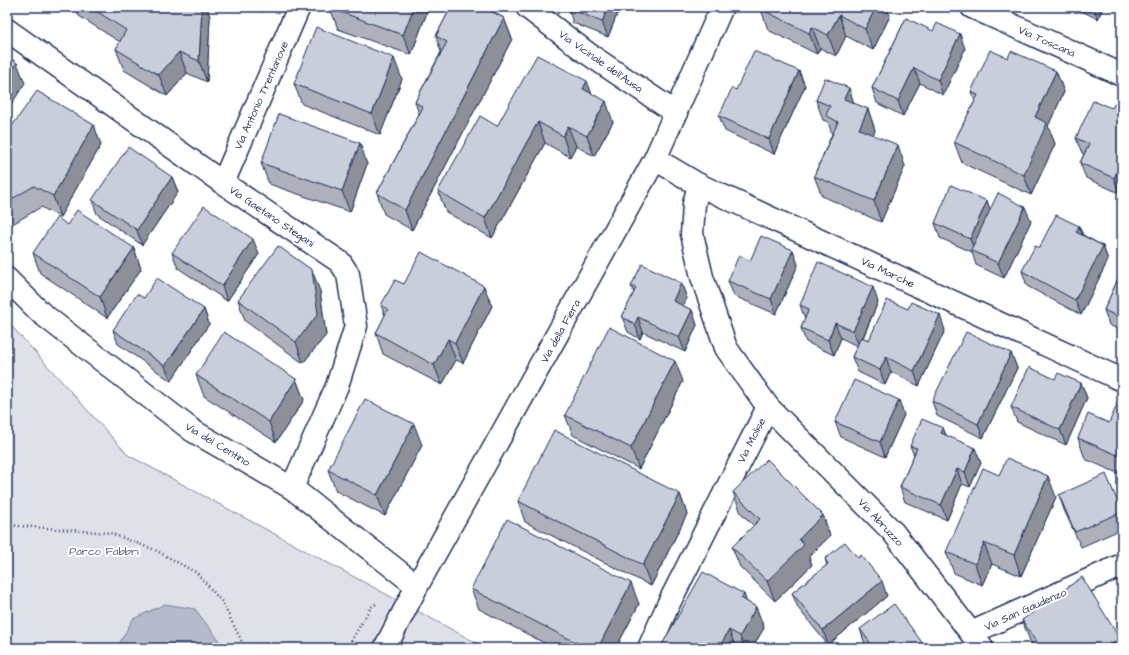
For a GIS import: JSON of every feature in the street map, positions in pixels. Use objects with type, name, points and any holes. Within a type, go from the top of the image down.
[{"type":"street","name":"Via Antonio Trentanove","points":[[223,183],[299,7]]},
{"type":"street","name":"Via Vicinale dell'Ausa","points":[[527,7],[587,53],[676,113]]},
{"type":"street","name":"Via della Fiera","points":[[385,648],[417,586],[655,159],[722,7]]},
{"type":"street","name":"Via Toscana","points":[[972,7],[1122,75]]},
{"type":"street","name":"Via Gaetano Stegani","points":[[7,30],[223,183],[340,262],[348,274],[356,326],[337,386],[292,488]]},
{"type":"street","name":"Via Marche","points":[[655,159],[699,185],[1122,380]]},
{"type":"street","name":"Via Molise","points":[[649,648],[668,606],[768,407],[726,348],[702,277],[692,234],[694,204],[699,185]]},
{"type":"street","name":"Via del Centino","points":[[7,279],[41,313],[193,431],[292,488],[417,586]]},
{"type":"street","name":"Via Abruzzo","points":[[768,407],[893,532],[976,640]]},
{"type":"street","name":"Via San Gaudenzo","points":[[976,640],[1122,565]]},
{"type":"path","points":[[7,525],[110,533],[155,550],[197,573],[222,602],[245,648]]},
{"type":"green space","name":"Parco Fabbri","points":[[7,321],[128,455],[486,648],[7,648]]},
{"type":"water","points":[[165,604],[195,609],[218,639],[222,648],[118,648],[133,619]]},
{"type":"building","points":[[90,7],[202,7],[199,61],[179,52],[159,75],[116,49],[126,30]]},
{"type":"building","points":[[414,7],[403,35],[330,8]]},
{"type":"building","points":[[451,7],[483,7],[504,18],[405,210],[377,193],[423,107],[415,102],[447,42],[436,36]]},
{"type":"building","points":[[568,7],[608,7],[602,22]]},
{"type":"building","points":[[762,7],[876,7],[865,29],[839,15],[828,35],[812,27],[809,33],[761,9]]},
{"type":"building","points":[[906,18],[933,31],[937,23],[960,34],[938,80],[914,68],[898,101],[872,88]]},
{"type":"building","points":[[316,27],[394,58],[372,114],[294,84]]},
{"type":"building","points":[[990,50],[1008,58],[1011,51],[1056,71],[1035,117],[1047,123],[1024,175],[954,142],[978,95],[971,92]]},
{"type":"building","points":[[754,51],[799,71],[769,139],[719,116],[732,88],[736,90]]},
{"type":"building","points":[[537,55],[587,81],[583,89],[606,101],[587,136],[568,126],[563,136],[538,122],[485,218],[438,191],[480,116],[497,126]]},
{"type":"building","points":[[7,56],[17,63],[7,78]]},
{"type":"building","points":[[825,78],[849,88],[844,99],[868,109],[859,129],[898,145],[874,201],[814,176],[838,122],[826,115],[830,106],[816,100]]},
{"type":"building","points":[[37,91],[94,125],[53,196],[34,186],[7,202],[7,133]]},
{"type":"building","points":[[1093,101],[1112,108],[1115,103],[1122,106],[1122,160],[1114,178],[1080,163],[1089,144],[1076,138]]},
{"type":"building","points":[[279,114],[360,143],[342,191],[261,163]]},
{"type":"building","points":[[128,147],[172,177],[137,230],[92,200]]},
{"type":"building","points":[[951,185],[987,201],[970,239],[935,223]]},
{"type":"building","points":[[998,193],[1025,207],[998,263],[971,250]]},
{"type":"building","points":[[204,206],[253,239],[222,286],[172,253]]},
{"type":"building","points":[[77,210],[134,248],[100,297],[33,253],[57,217],[67,225]]},
{"type":"building","points":[[1056,215],[1079,226],[1076,232],[1103,246],[1075,300],[1022,271],[1035,246],[1039,248]]},
{"type":"building","points":[[761,236],[793,250],[771,299],[728,281],[739,255],[750,261]]},
{"type":"building","points":[[278,246],[312,270],[318,314],[296,342],[238,300]]},
{"type":"building","points":[[421,252],[484,286],[455,343],[448,339],[434,365],[376,333],[388,309],[381,305],[395,280],[404,284]]},
{"type":"building","points":[[818,262],[873,287],[853,331],[835,323],[828,340],[801,328],[809,309],[800,305]]},
{"type":"building","points":[[642,264],[681,283],[673,301],[692,310],[679,337],[638,317],[635,324],[622,317],[636,288],[631,286]]},
{"type":"building","points":[[1122,270],[1122,319],[1104,310]]},
{"type":"building","points":[[157,278],[204,309],[165,366],[113,330],[137,294],[144,298]]},
{"type":"building","points":[[887,300],[908,309],[911,302],[940,315],[914,371],[886,357],[880,370],[852,357],[861,337],[869,340]]},
{"type":"building","points":[[609,327],[675,361],[631,448],[565,415]]},
{"type":"building","points":[[224,332],[296,379],[269,422],[196,375]]},
{"type":"building","points":[[966,332],[1011,353],[978,424],[932,401]]},
{"type":"building","points":[[1029,367],[1055,379],[1058,373],[1081,383],[1060,430],[1011,407]]},
{"type":"building","points":[[854,380],[899,400],[880,442],[835,422]]},
{"type":"building","points":[[365,399],[414,424],[377,495],[328,470]]},
{"type":"building","points":[[1119,400],[1122,401],[1122,457],[1078,438],[1088,414],[1109,423]]},
{"type":"building","points":[[922,419],[943,428],[941,433],[975,448],[965,472],[957,469],[941,505],[900,487],[917,448],[910,446]]},
{"type":"building","points":[[554,430],[680,494],[643,565],[518,501]]},
{"type":"building","points":[[1007,458],[1048,476],[1014,555],[984,543],[975,564],[946,552],[983,468],[999,475]]},
{"type":"building","points":[[767,459],[823,515],[799,539],[804,545],[767,581],[732,547],[760,519],[733,492]]},
{"type":"building","points":[[1106,474],[1122,512],[1075,532],[1059,495]]},
{"type":"building","points":[[507,519],[631,583],[598,648],[587,648],[471,589]]},
{"type":"building","points":[[845,542],[858,558],[861,555],[882,581],[823,630],[792,593],[828,564],[825,559]]},
{"type":"building","points":[[703,572],[744,594],[741,598],[756,607],[740,636],[729,630],[719,648],[660,648]]},
{"type":"building","points":[[1082,577],[1120,639],[1104,648],[1040,648],[1022,620]]},
{"type":"building","points":[[894,604],[926,648],[874,648],[860,629]]}]
